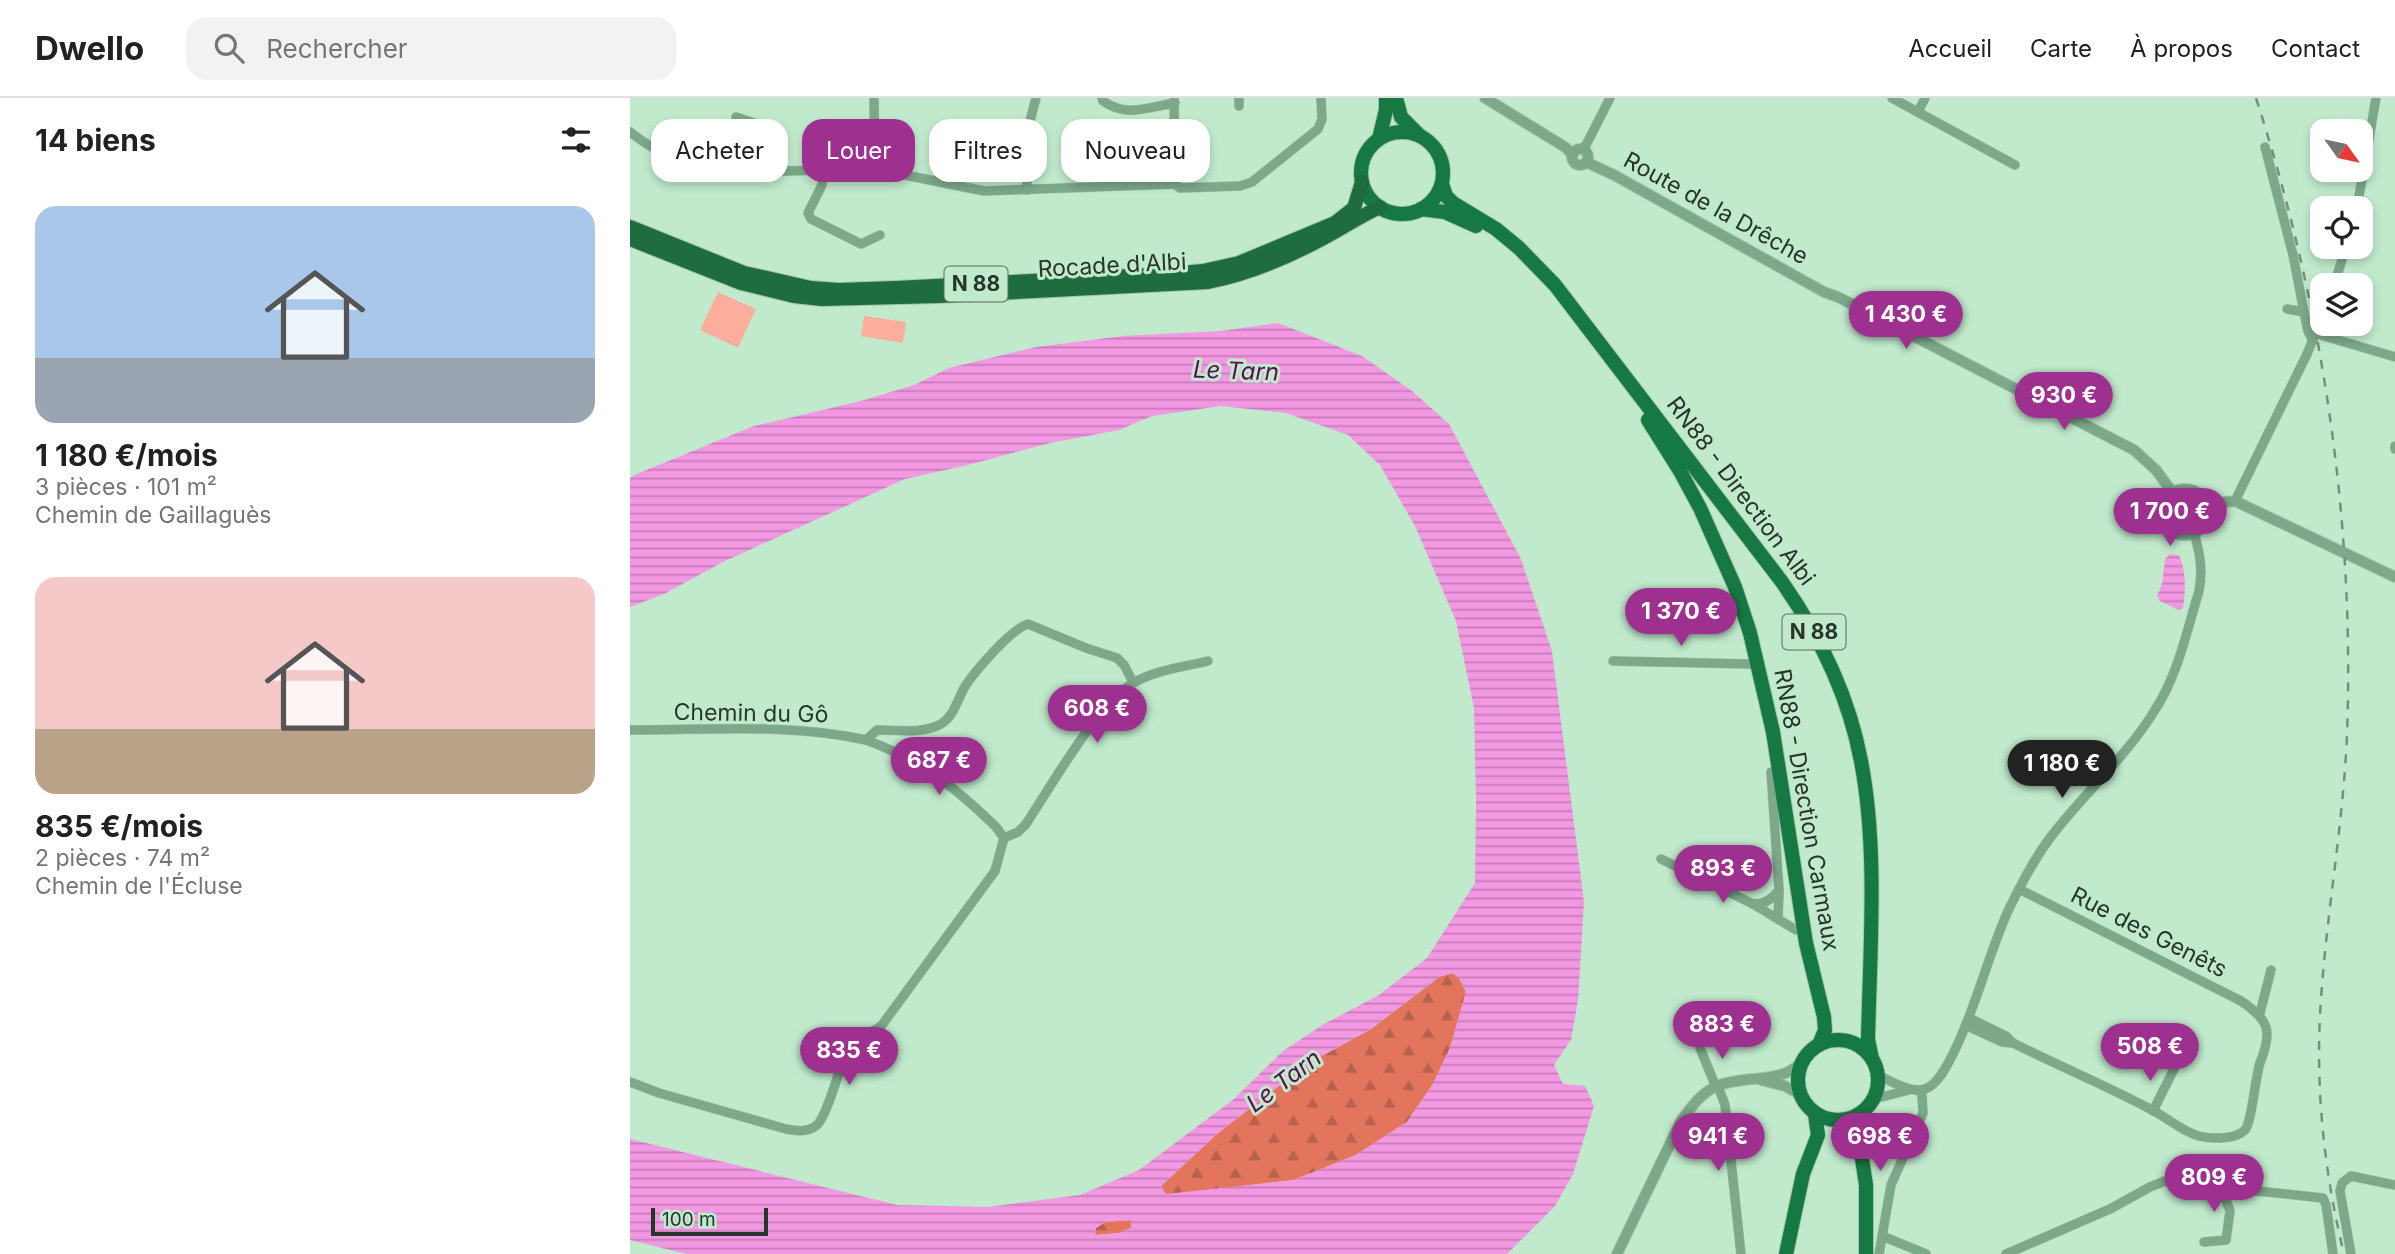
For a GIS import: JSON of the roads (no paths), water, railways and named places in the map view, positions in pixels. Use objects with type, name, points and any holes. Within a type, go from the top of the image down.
[{"type":"highway","name":"Rocade d'Albi","points":[[630,227],[744,274],[811,288],[896,288],[1170,274],[1203,271],[1239,263],[1335,223],[1354,208],[1362,182]]},
{"type":"highway","name":"Rocade d'Albi","points":[[630,239],[765,290],[822,299],[898,298],[1208,282],[1238,275],[1310,246],[1380,207]]},
{"type":"main road","points":[[1379,139],[1386,98]]},
{"type":"main road","points":[[1396,98],[1401,117],[1437,151],[1443,172],[1442,184],[1430,203],[1421,209],[1403,214],[1380,207],[1366,192],[1362,182],[1361,170],[1370,147],[1379,139],[1399,132],[1420,136]]},
{"type":"main road","name":"RN88 - Direction Albi","points":[[1442,184],[1446,196],[1453,203],[1511,241],[1555,285],[1789,592],[1813,629],[1846,706],[1861,761],[1867,803],[1870,846],[1868,1039],[1872,1059]]},
{"type":"main road","name":"RN88 - Direction Carmaux","points":[[1421,209],[1445,212],[1471,223],[1504,242],[1517,254],[1642,412],[1680,471],[1706,521],[1735,587],[1750,632],[1773,732],[1806,943],[1825,1030],[1819,1045]]},
{"type":"main road","points":[[1642,412],[1714,555],[1745,643],[1771,772],[1798,944],[1821,1008]]},
{"type":"main road","points":[[1833,1040],[1848,1041],[1862,1048],[1872,1059],[1878,1075],[1878,1087],[1874,1099],[1859,1115],[1844,1120],[1829,1120],[1815,1114],[1807,1105],[1801,1095],[1798,1079],[1802,1063],[1809,1052],[1833,1040]]},
{"type":"main road","points":[[1786,1254],[1803,1174],[1818,1135],[1815,1114]]},
{"type":"main road","points":[[1859,1115],[1857,1126],[1866,1185],[1866,1254]]},
{"type":"street","points":[[874,98],[874,119]]},
{"type":"street","points":[[1027,190],[1026,136],[1036,98]]},
{"type":"street","points":[[1102,98],[1110,106],[1126,111],[1141,111],[1175,101],[1175,184]]},
{"type":"street","points":[[915,177],[972,189],[1027,190],[1175,184],[1180,188],[1240,186],[1252,182],[1318,129],[1322,119],[1321,98]]},
{"type":"street","name":"Route de la Drêche","points":[[1485,98],[1599,167],[1824,292],[2134,450],[2156,470],[2173,494]]},
{"type":"street","points":[[1582,156],[1610,98]]},
{"type":"street","points":[[1892,98],[2015,165]]},
{"type":"street","points":[[1918,112],[1925,98]]},
{"type":"street","points":[[2359,196],[2376,98]]},
{"type":"street","points":[[736,117],[742,119]]},
{"type":"street","points":[[630,132],[651,145]]},
{"type":"street","points":[[2265,147],[2293,255],[2308,331],[2313,341]]},
{"type":"street","points":[[822,182],[808,213],[811,219],[861,244],[880,235]]},
{"type":"street","points":[[2287,309],[2304,312]]},
{"type":"street","points":[[2235,501],[2315,336]]},
{"type":"street","points":[[2324,336],[2395,357]]},
{"type":"street","points":[[2181,490],[2198,494],[2206,504],[2206,521],[2193,533],[2177,533],[2165,522],[2162,513],[2164,504],[2181,490]]},
{"type":"street","points":[[2206,504],[2235,501],[2395,577]]},
{"type":"street","points":[[1874,1099],[1932,1085],[1942,1074],[1968,1022],[1995,942],[2019,889],[2055,831],[2136,738],[2161,700],[2172,677],[2200,591],[2201,558],[2193,533]]},
{"type":"street","name":"Chemin du Gô","points":[[630,730],[802,730],[866,740],[877,730],[929,729],[944,722],[952,713],[967,684],[986,660],[1017,629],[1028,624],[1117,658],[1133,682]]},
{"type":"street","points":[[1613,661],[1751,664]]},
{"type":"street","points":[[1004,838],[1018,832],[1026,824],[1094,724],[1114,699],[1133,682],[1143,677],[1208,662]]},
{"type":"street","points":[[866,740],[900,753],[926,768],[977,808],[1004,838]]},
{"type":"street","points":[[1771,772],[1779,890],[1778,919]]},
{"type":"street","points":[[630,1082],[659,1093],[786,1129],[802,1130],[818,1124],[850,1044],[882,1025],[995,871],[1004,838]]},
{"type":"street","points":[[1661,859],[1753,904],[1796,930]]},
{"type":"street","name":"Rue des Genêts","points":[[2019,889],[2241,1000],[2260,1013]]},
{"type":"street","points":[[1753,904],[1773,898],[1779,890]]},
{"type":"street","points":[[1968,1022],[2002,1042],[2013,1043],[2153,1111],[2186,1131],[2203,1137],[2229,1137],[2245,1130],[2249,1124],[2255,1081],[2266,1043],[2266,1027],[2260,1013],[2271,970]]},
{"type":"street","points":[[1700,1048],[1725,1105],[1741,1254]]},
{"type":"street","points":[[1617,1254],[1681,1121],[1693,1104],[1717,1086],[1785,1073],[1802,1063]]},
{"type":"street","points":[[2153,1111],[2174,1069]]},
{"type":"street","points":[[1878,1075],[1915,1090],[1923,1113],[1891,1185],[1879,1254]]},
{"type":"street","points":[[1759,1079],[1785,1086],[1801,1095]]},
{"type":"street","points":[[2351,1254],[2340,1191],[2342,1183],[2351,1176],[2395,1185]]},
{"type":"street","points":[[2006,1254],[2110,1209],[2165,1181],[2323,1198],[2333,1254]]},
{"type":"street","points":[[2204,1242],[2226,1240],[2230,1211],[2221,1188]]},
{"type":"street","points":[[1881,1236],[1926,1254]]},
{"type":"water","name":"Le Tarn","points":[[1278,323],[1362,356],[1412,391],[1449,424],[1521,559],[1552,651],[1584,902],[1578,1000],[1571,1040],[1554,1065],[1563,1084],[1585,1086],[1594,1106],[1573,1174],[1555,1206],[1507,1254],[686,1254],[630,1240],[630,1139],[897,1205],[988,1207],[1080,1195],[1139,1170],[1234,1099],[1283,1051],[1324,1024],[1379,995],[1427,958],[1475,883],[1474,708],[1456,621],[1415,526],[1380,465],[1348,435],[1286,413],[1221,406],[1152,416],[1119,430],[1050,443],[905,479],[723,562],[664,594],[630,607],[630,478],[639,473],[754,426],[861,401],[914,385],[949,368],[1036,347],[1123,336],[1221,331]],"holes":[[[1452,973],[1459,978],[1466,992],[1450,1048],[1433,1084],[1407,1122],[1356,1155],[1294,1180],[1166,1194],[1161,1186],[1218,1133],[1307,1064],[1371,1029],[1439,977]],[[1131,1220],[1131,1228],[1119,1233],[1095,1235],[1096,1228],[1105,1222]]]},
{"type":"water","points":[[2170,554],[2179,555],[2184,574],[2184,601],[2183,608],[2179,610],[2160,601],[2157,596],[2162,584],[2165,559]]},
{"type":"railway","points":[[2256,98],[2279,175],[2316,333],[2339,493],[2348,654],[2347,735],[2342,805],[2322,980],[2319,1076],[2327,1165],[2344,1254]]}]
